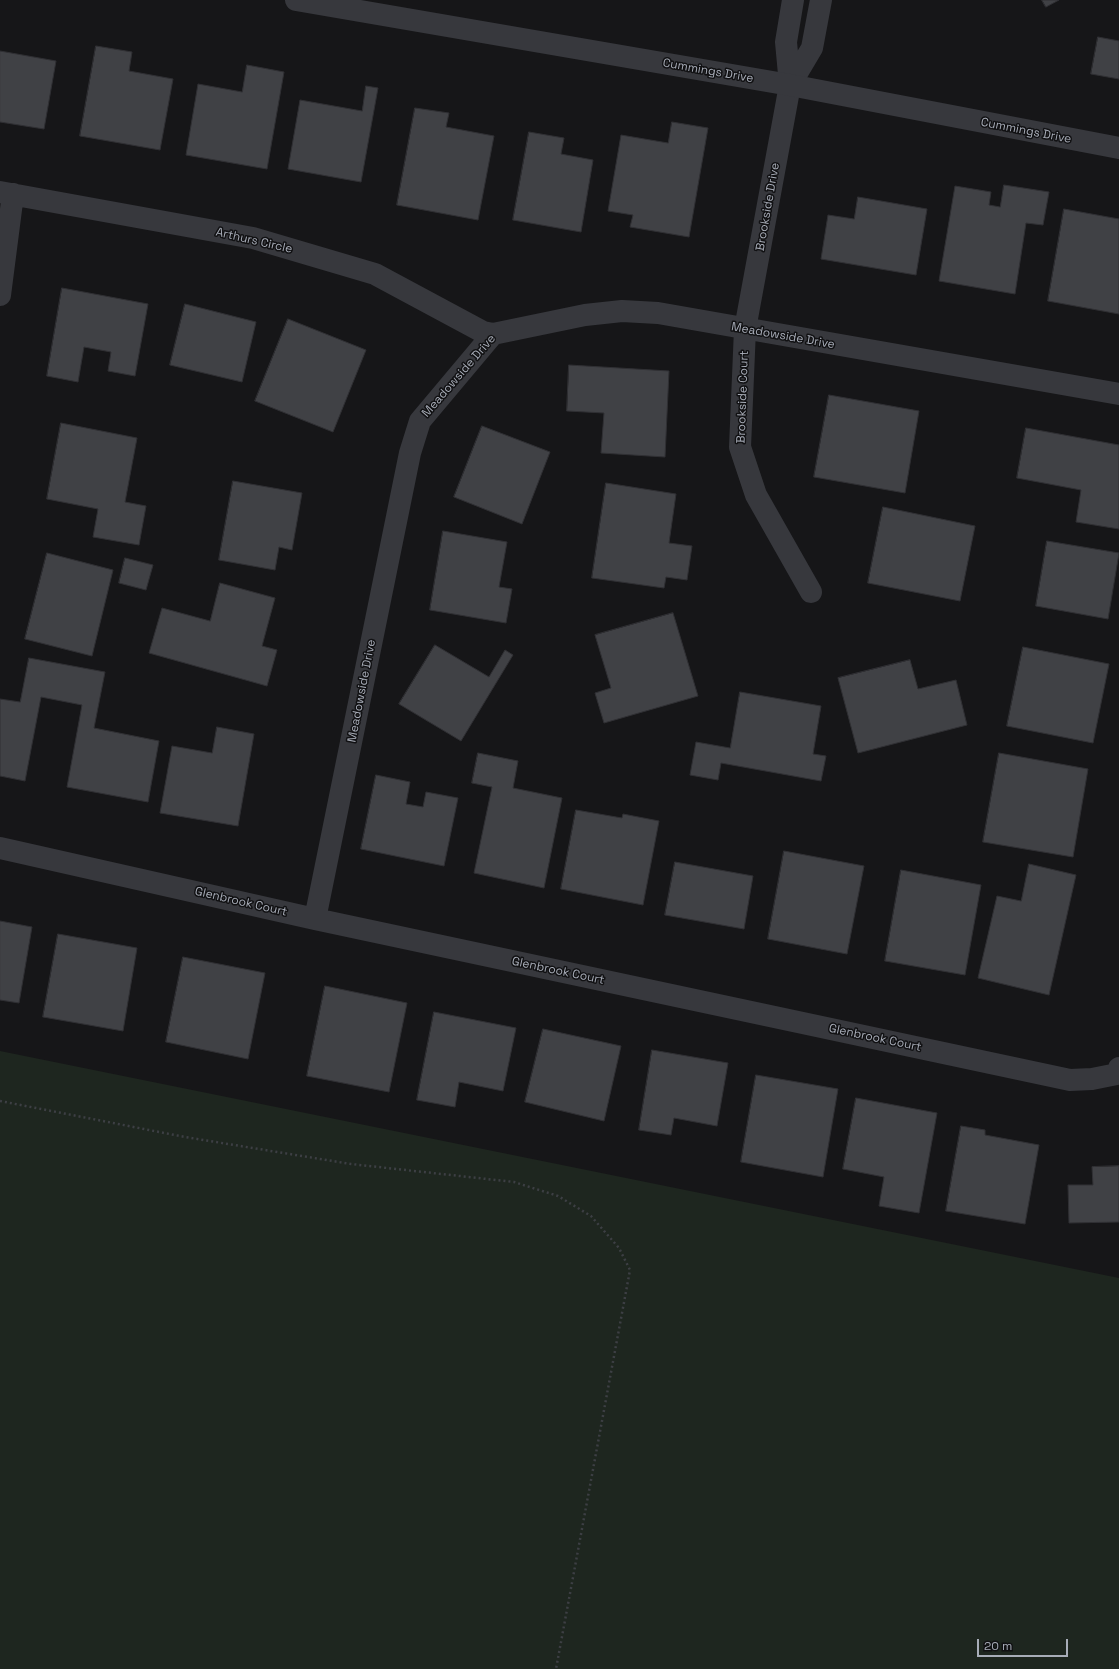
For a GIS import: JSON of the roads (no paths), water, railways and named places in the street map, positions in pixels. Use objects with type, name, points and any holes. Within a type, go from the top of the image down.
[{"type":"street","name":"Cummings Drive","points":[[296,0],[350,5],[790,85],[1119,148]]},
{"type":"street","name":"Brookside Drive","points":[[745,329],[790,85],[786,42],[793,0]]},
{"type":"street","name":"Brookside Drive","points":[[790,85],[812,48],[821,0]]},
{"type":"street","points":[[0,295],[6,193]]},
{"type":"street","name":"Arthurs Circle","points":[[6,193],[261,240],[375,274],[483,332],[493,334]]},
{"type":"street","name":"Meadowside Drive","points":[[315,919],[412,446],[420,421],[493,334],[585,315],[622,311],[658,313],[1119,394]]},
{"type":"street","name":"Brookside Court","points":[[745,329],[740,447],[756,495],[811,592]]},
{"type":"street","name":"Glenbrook Court","points":[[0,848],[315,919],[1070,1080],[1092,1080],[1118,1071]]}]
